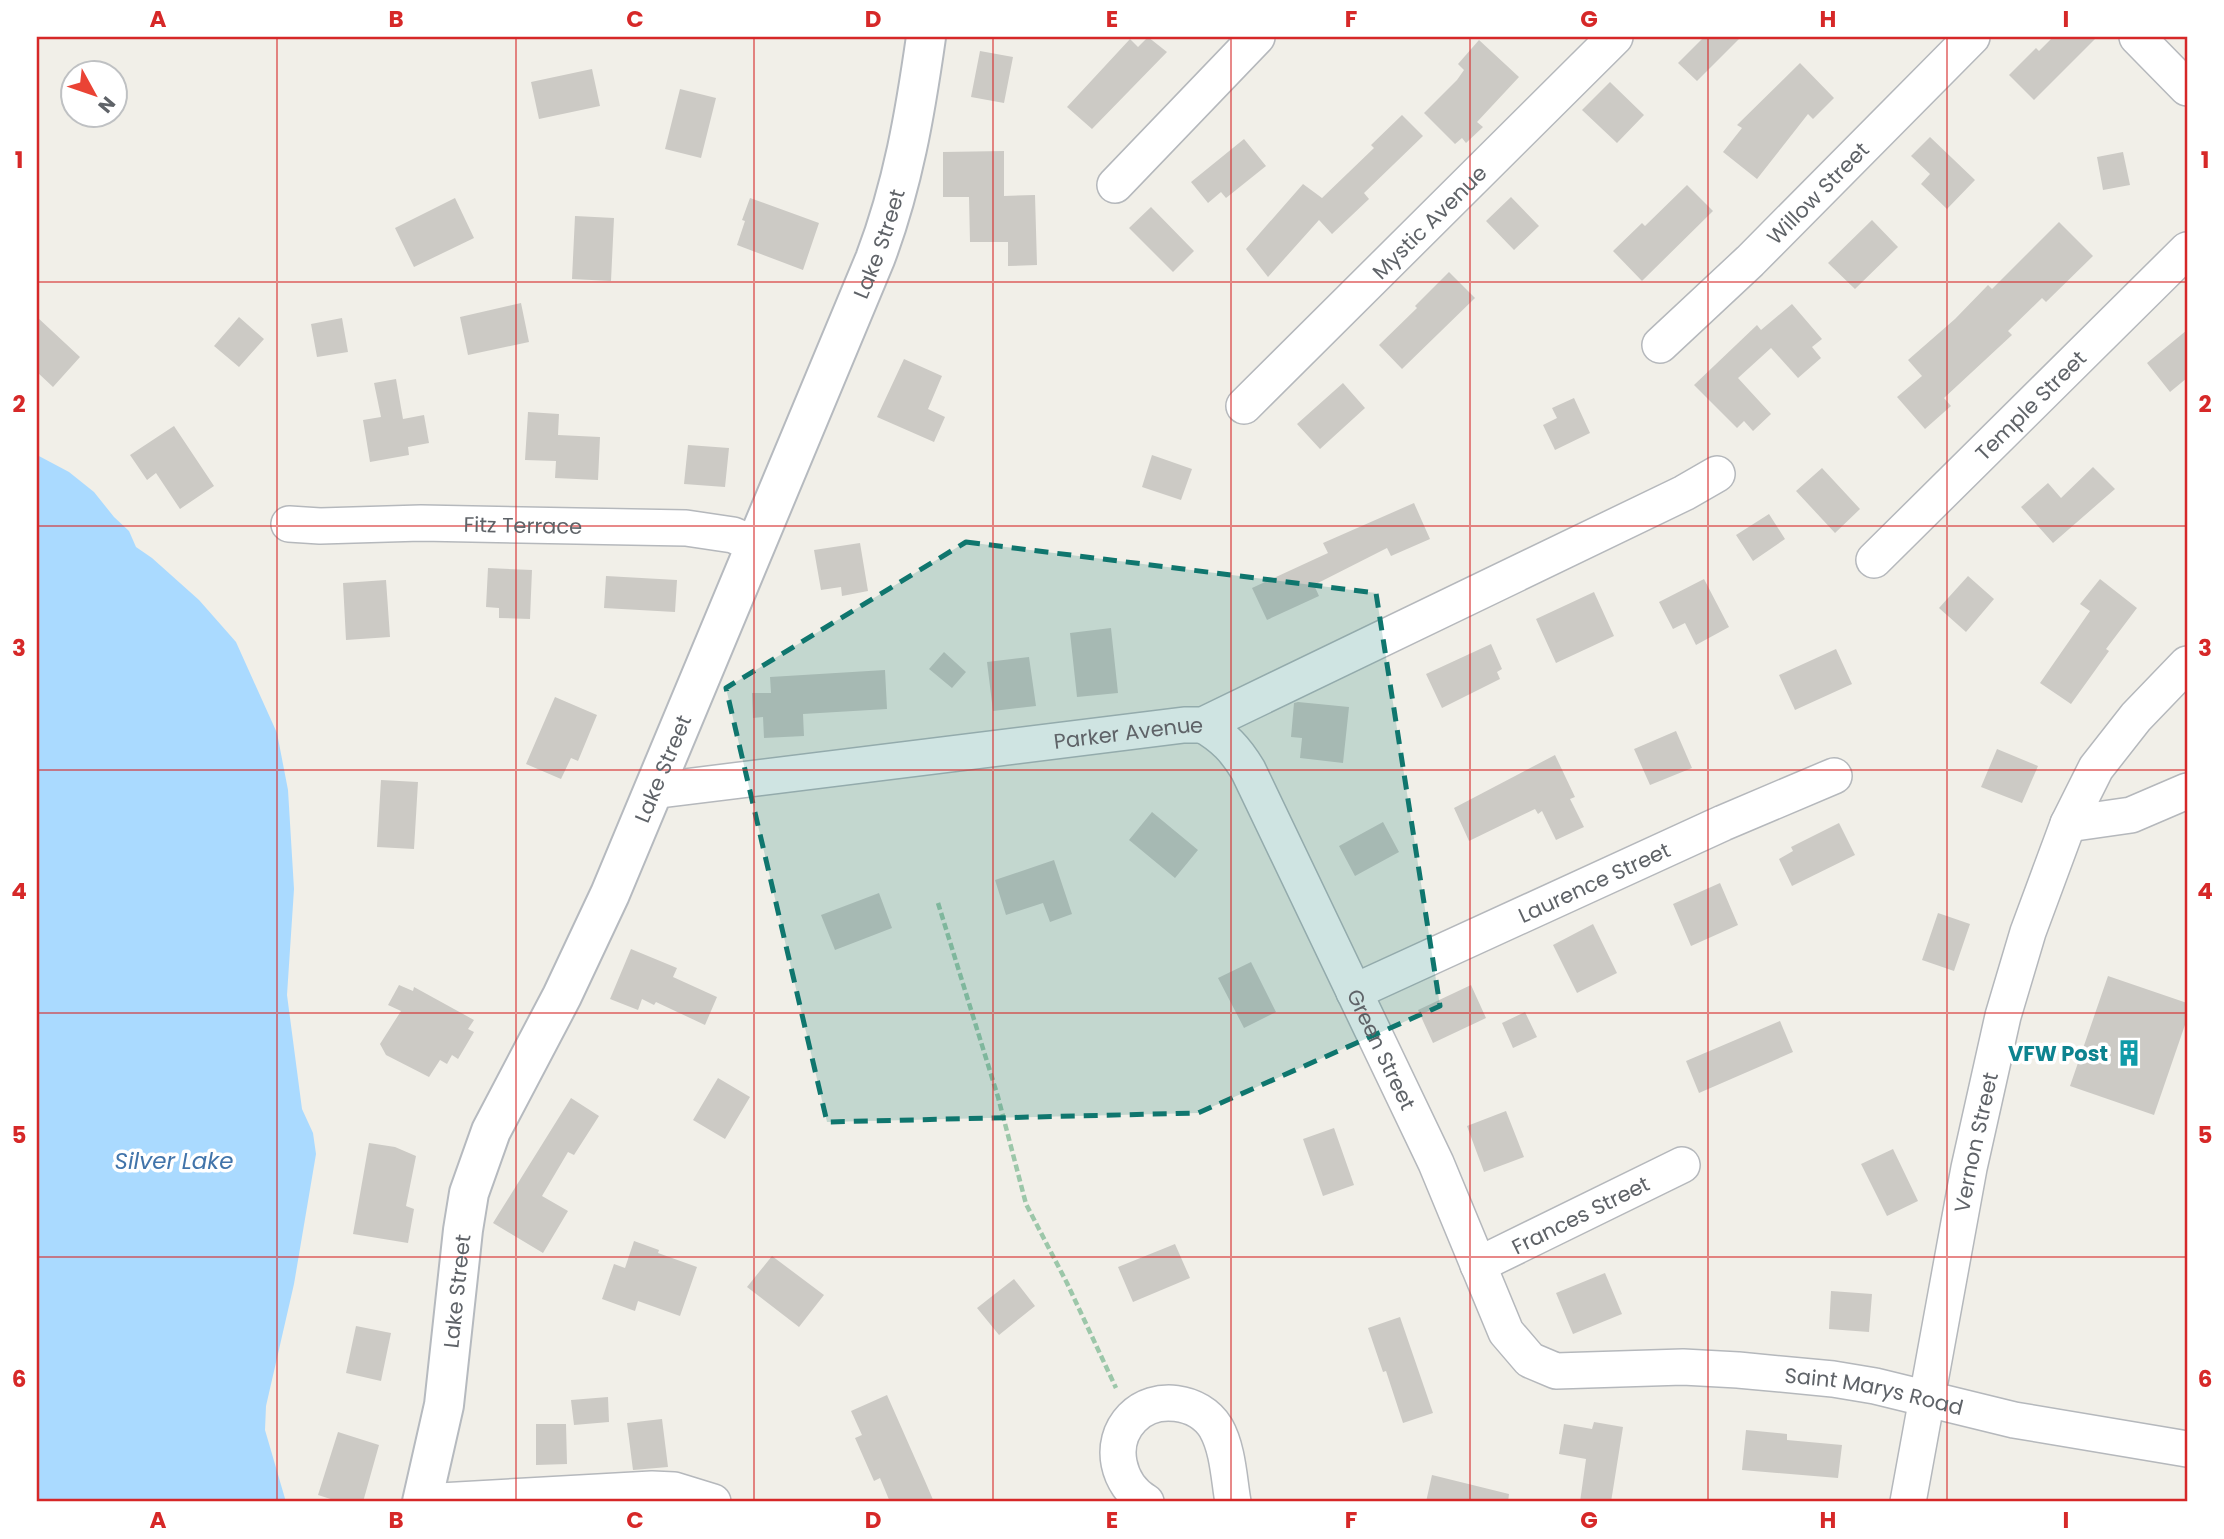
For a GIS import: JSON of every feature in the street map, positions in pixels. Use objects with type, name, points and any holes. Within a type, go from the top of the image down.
[{"type":"street","name":"Lake Street","points":[[422,1502],[444,1405],[463,1230],[469,1193],[479,1160],[594,930],[888,225],[907,156],[926,37]]},
{"type":"street","points":[[1115,185],[1257,37]]},
{"type":"street","name":"Mystic Avenue","points":[[1244,407],[1615,37]]},
{"type":"street","name":"Willow Street","points":[[1660,345],[1750,261],[1972,37]]},
{"type":"street","points":[[2137,37],[2187,88]]},
{"type":"street","name":"Temple Street","points":[[1874,560],[2187,250]]},
{"type":"street","name":"Parker Avenue","points":[[652,791],[1184,725],[1203,725],[1685,494],[1717,474]]},
{"type":"street","name":"Fitz Terrace","points":[[289,524],[320,526],[421,523],[686,528],[733,535],[756,545]]},
{"type":"street","name":"Vernon Street","points":[[1908,1502],[1969,1168],[2003,1016],[2028,932],[2068,824],[2096,768],[2136,717],[2187,664]]},
{"type":"street","name":"Green Street","points":[[1203,725],[1222,736],[1248,770],[1436,1163],[1506,1332],[1530,1360],[1556,1371]]},
{"type":"street","name":"Laurence Street","points":[[1354,992],[1723,823],[1834,776]]},
{"type":"street","points":[[2068,824],[2131,815],[2187,791]]},
{"type":"street","name":"Frances Street","points":[[1478,1265],[1682,1166]]},
{"type":"street","name":"Saint Marys Road","points":[[1556,1371],[1683,1367],[1833,1379],[2014,1420],[2187,1449]]},
{"type":"street","points":[[1146,1502],[1132,1491],[1123,1478],[1118,1460],[1119,1444],[1132,1418],[1143,1410],[1161,1403],[1180,1403],[1199,1410],[1215,1426],[1222,1439],[1233,1502]]},
{"type":"street","points":[[422,1502],[652,1489],[674,1490],[713,1502]]},
{"type":"path","points":[[938,903],[999,1097],[1026,1204],[1067,1283],[1116,1388]]},
{"type":"highlighted area","points":[[966,542],[1376,593],[1440,1006],[1198,1113],[827,1122],[726,688]]},
{"type":"water","name":"Silver Lake","points":[[37,455],[69,472],[94,492],[129,531],[136,547],[199,600],[236,642],[277,733],[288,790],[294,889],[287,995],[302,1109],[313,1133],[316,1154],[294,1284],[266,1406],[265,1430],[286,1502],[37,1502]]},
{"type":"building","points":[[1148,37],[1167,52],[1092,129],[1067,107],[1130,39],[1138,47]]},
{"type":"building","points":[[1704,37],[1741,37],[1697,81],[1678,63]]},
{"type":"building","points":[[2053,37],[2097,37],[2034,100],[2009,75],[2036,48],[2039,51]]},
{"type":"building","points":[[1479,40],[1519,77],[1477,122],[1483,127],[1466,143],[1462,138],[1455,144],[1424,113],[1457,80],[1464,70],[1458,64]]},
{"type":"building","points":[[980,51],[1013,57],[1004,103],[971,97]]},
{"type":"building","points":[[1800,63],[1834,98],[1813,119],[1808,114],[1757,179],[1723,152],[1742,128],[1737,125]]},
{"type":"building","points":[[592,69],[600,106],[539,119],[531,82]]},
{"type":"building","points":[[1610,82],[1644,115],[1617,143],[1582,110]]},
{"type":"building","points":[[680,89],[716,98],[701,158],[665,149]]},
{"type":"building","points":[[1402,115],[1423,136],[1364,193],[1369,199],[1332,234],[1319,220],[1268,277],[1246,249],[1303,184],[1322,198],[1374,148],[1371,145]]},
{"type":"building","points":[[1930,137],[1975,180],[1947,209],[1921,184],[1930,174],[1911,156]]},
{"type":"building","points":[[1244,139],[1266,166],[1226,198],[1221,192],[1208,203],[1191,182]]},
{"type":"building","points":[[1004,151],[1004,196],[1035,195],[1037,265],[1008,266],[1008,242],[970,242],[969,197],[943,197],[943,152]]},
{"type":"building","points":[[2123,152],[2130,185],[2103,190],[2097,157]]},
{"type":"building","points":[[1687,185],[1713,211],[1642,281],[1613,251],[1642,223],[1645,226]]},
{"type":"building","points":[[1511,197],[1539,226],[1514,250],[1486,221]]},
{"type":"building","points":[[455,198],[474,238],[414,267],[395,228]]},
{"type":"building","points":[[750,198],[819,223],[803,270],[737,245]]},
{"type":"building","points":[[1151,207],[1194,251],[1173,272],[1129,228]]},
{"type":"building","points":[[575,216],[614,218],[611,281],[572,279]]},
{"type":"building","points":[[1872,220],[1898,247],[1855,289],[1828,263]]},
{"type":"building","points":[[2059,222],[2093,256],[2046,302],[2042,298],[2008,331],[2012,335],[1944,398],[1951,406],[1925,429],[1897,397],[1922,376],[1908,360],[1955,319],[1988,285],[1992,289]]},
{"type":"building","points":[[1449,272],[1475,298],[1402,369],[1379,345]]},
{"type":"building","points":[[521,303],[529,342],[468,355],[460,317]]},
{"type":"building","points":[[1792,304],[1822,339],[1812,347],[1821,358],[1798,378],[1771,348],[1738,378],[1771,414],[1753,431],[1744,421],[1737,428],[1694,385],[1757,325],[1761,330]]},
{"type":"building","points":[[37,317],[80,357],[53,387],[37,372]]},
{"type":"building","points":[[239,317],[264,339],[239,367],[214,346]]},
{"type":"building","points":[[342,318],[348,352],[317,357],[311,324]]},
{"type":"building","points":[[2187,330],[2187,378],[2170,392],[2147,363]]},
{"type":"building","points":[[904,359],[942,376],[928,409],[945,417],[934,442],[877,417]]},
{"type":"building","points":[[396,379],[403,419],[424,415],[429,443],[408,447],[409,455],[370,462],[363,420],[381,417],[374,383]]},
{"type":"building","points":[[1343,383],[1365,408],[1320,449],[1297,424]]},
{"type":"building","points":[[1574,398],[1590,433],[1555,450],[1543,425],[1557,418],[1552,408]]},
{"type":"building","points":[[528,412],[559,414],[558,435],[600,437],[598,480],[555,478],[556,461],[525,460]]},
{"type":"building","points":[[174,426],[214,486],[180,509],[156,473],[147,480],[130,455]]},
{"type":"building","points":[[688,445],[729,448],[725,487],[684,484]]},
{"type":"building","points":[[1152,455],[1192,469],[1181,500],[1142,487]]},
{"type":"building","points":[[2093,467],[2115,489],[2053,543],[2021,507],[2048,483],[2061,498]]},
{"type":"building","points":[[1822,468],[1860,509],[1835,533],[1796,491]]},
{"type":"building","points":[[1414,503],[1430,539],[1391,556],[1387,548],[1314,585],[1319,596],[1267,620],[1252,588],[1328,553],[1323,543]]},
{"type":"building","points":[[1769,514],[1785,539],[1753,561],[1736,535]]},
{"type":"building","points":[[860,543],[868,591],[842,596],[841,587],[821,590],[814,550]]},
{"type":"building","points":[[488,568],[532,570],[530,619],[499,618],[499,608],[486,607]]},
{"type":"building","points":[[606,576],[677,580],[675,612],[604,608]]},
{"type":"building","points":[[1968,576],[1994,599],[1966,632],[1939,608]]},
{"type":"building","points":[[1704,579],[1729,627],[1696,645],[1685,623],[1673,629],[1659,602]]},
{"type":"building","points":[[2100,579],[2137,608],[2106,649],[2109,651],[2071,704],[2040,683],[2090,611],[2080,604]]},
{"type":"building","points":[[386,580],[390,637],[346,640],[343,583]]},
{"type":"building","points":[[1594,592],[1614,636],[1556,663],[1536,619]]},
{"type":"building","points":[[1111,628],[1118,693],[1077,697],[1070,633]]},
{"type":"building","points":[[1491,644],[1502,669],[1497,672],[1500,679],[1442,708],[1426,674]]},
{"type":"building","points":[[1836,649],[1852,684],[1795,710],[1779,675]]},
{"type":"building","points":[[944,652],[966,672],[952,688],[929,669]]},
{"type":"building","points":[[1029,657],[1036,706],[993,711],[987,662]]},
{"type":"building","points":[[885,670],[887,709],[803,714],[804,736],[764,738],[763,717],[753,718],[752,693],[771,693],[770,677]]},
{"type":"building","points":[[555,697],[597,715],[578,761],[571,758],[561,779],[526,764]]},
{"type":"building","points":[[1294,703],[1349,707],[1343,763],[1300,758],[1302,738],[1291,737]]},
{"type":"building","points":[[1676,731],[1692,768],[1650,785],[1634,749]]},
{"type":"building","points":[[1997,749],[2038,766],[2022,803],[1981,787]]},
{"type":"building","points":[[1555,755],[1575,797],[1570,799],[1584,827],[1556,840],[1542,811],[1538,814],[1535,809],[1469,841],[1454,808]]},
{"type":"building","points":[[381,780],[418,782],[414,849],[377,847]]},
{"type":"building","points":[[1152,812],[1198,850],[1175,878],[1129,840]]},
{"type":"building","points":[[1383,822],[1399,852],[1355,876],[1339,846]]},
{"type":"building","points":[[1839,823],[1855,855],[1792,886],[1779,859],[1793,851],[1791,847]]},
{"type":"building","points":[[1054,860],[1072,914],[1050,922],[1043,903],[1006,915],[995,880]]},
{"type":"building","points":[[1720,883],[1738,925],[1691,946],[1673,904]]},
{"type":"building","points":[[879,893],[892,928],[835,950],[821,915]]},
{"type":"building","points":[[1938,913],[1970,924],[1954,971],[1922,960]]},
{"type":"building","points":[[1593,924],[1617,973],[1577,993],[1553,945]]},
{"type":"building","points":[[631,949],[677,968],[673,977],[717,997],[705,1025],[656,1002],[654,1005],[642,999],[638,1010],[610,999]]},
{"type":"building","points":[[1251,962],[1276,1012],[1244,1028],[1218,978]]},
{"type":"building","name":"VFW Post","points":[[2108,976],[2187,1003],[2187,1019],[2154,1115],[2070,1086]]},
{"type":"building","points":[[399,985],[413,991],[414,987],[474,1020],[468,1029],[474,1032],[458,1059],[452,1055],[447,1064],[440,1060],[429,1077],[386,1055],[380,1044],[401,1011],[388,1005]]},
{"type":"building","points":[[1471,985],[1486,1018],[1433,1043],[1418,1010]]},
{"type":"building","points":[[1525,1012],[1537,1037],[1513,1048],[1502,1023]]},
{"type":"building","points":[[1780,1021],[1793,1052],[1699,1093],[1686,1061]]},
{"type":"building","points":[[718,1078],[750,1097],[725,1139],[693,1120]]},
{"type":"building","points":[[571,1098],[599,1116],[574,1155],[568,1152],[542,1196],[568,1211],[543,1253],[493,1223]]},
{"type":"building","points":[[1506,1111],[1524,1157],[1484,1172],[1467,1126]]},
{"type":"building","points":[[1334,1128],[1354,1185],[1323,1196],[1303,1139]]},
{"type":"building","points":[[369,1143],[395,1147],[416,1156],[406,1206],[414,1209],[408,1243],[353,1234]]},
{"type":"building","points":[[1893,1149],[1918,1201],[1887,1216],[1861,1164]]},
{"type":"building","points":[[634,1241],[697,1267],[680,1316],[638,1301],[635,1311],[602,1299],[614,1264],[625,1268]]},
{"type":"building","points":[[1175,1244],[1190,1278],[1133,1302],[1118,1267]]},
{"type":"building","points":[[772,1256],[824,1295],[799,1327],[747,1287]]},
{"type":"building","points":[[1605,1273],[1622,1314],[1573,1334],[1556,1293]]},
{"type":"building","points":[[1014,1279],[1035,1306],[999,1335],[977,1308]]},
{"type":"building","points":[[1831,1291],[1872,1294],[1869,1332],[1829,1329]]},
{"type":"building","points":[[1400,1317],[1433,1413],[1403,1423],[1368,1328]]},
{"type":"building","points":[[356,1326],[391,1333],[381,1381],[346,1373]]},
{"type":"building","points":[[887,1395],[934,1502],[890,1502],[880,1478],[874,1481],[855,1438],[862,1435],[851,1411]]},
{"type":"building","points":[[608,1397],[609,1422],[574,1425],[571,1400]]},
{"type":"building","points":[[662,1419],[668,1467],[633,1470],[627,1423]]},
{"type":"building","points":[[1594,1422],[1623,1427],[1611,1502],[1580,1502],[1586,1459],[1559,1454],[1564,1424],[1592,1429]]},
{"type":"building","points":[[536,1424],[566,1424],[567,1464],[536,1465]]},
{"type":"building","points":[[1746,1430],[1787,1434],[1787,1440],[1842,1445],[1838,1478],[1742,1470]]},
{"type":"building","points":[[338,1432],[379,1445],[363,1502],[340,1502],[318,1495]]},
{"type":"building","points":[[1432,1475],[1509,1494],[1508,1502],[1426,1502]]},
{"type":"place","name":"VFW Post","points":[[2129,1053]]}]
